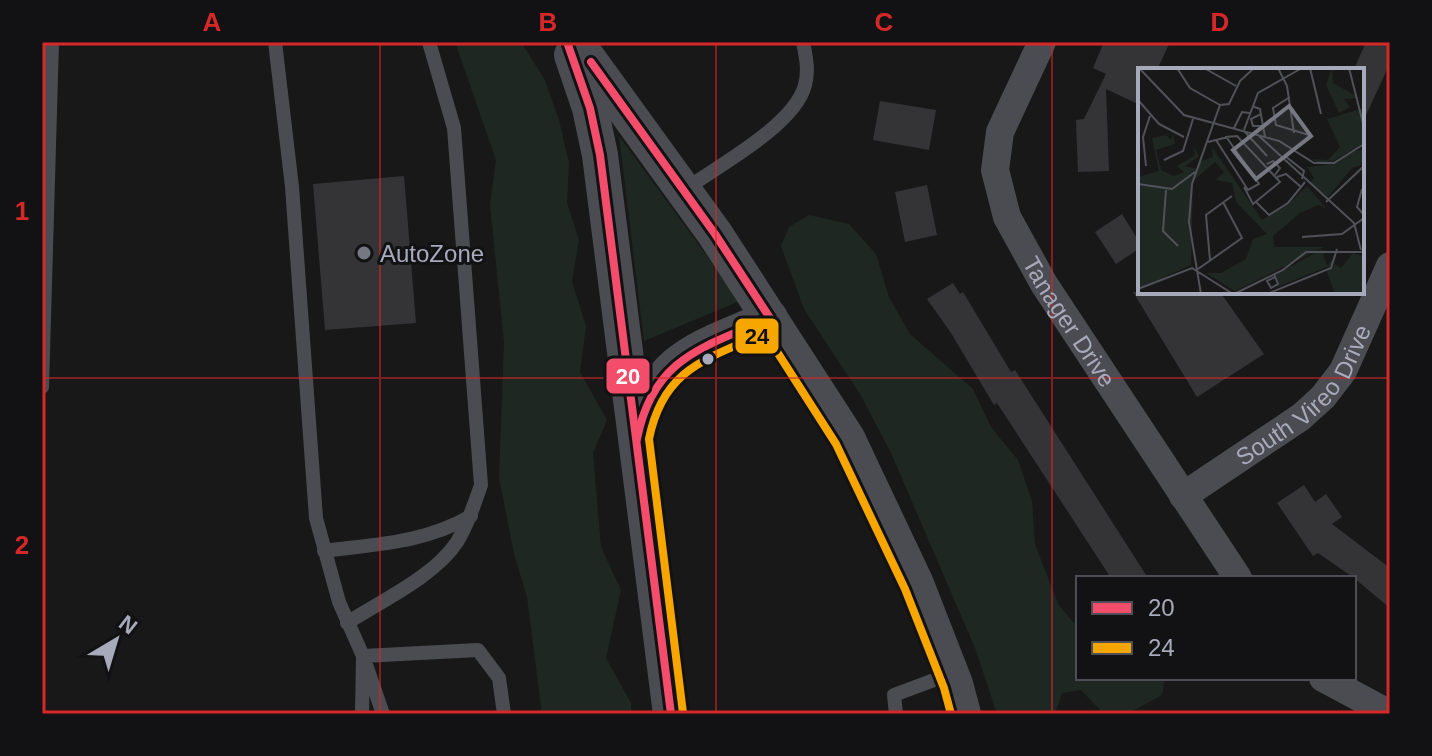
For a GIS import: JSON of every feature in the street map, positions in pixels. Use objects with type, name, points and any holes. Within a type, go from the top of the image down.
[{"type":"street","points":[[567,42],[590,108],[600,155],[671,714]]},
{"type":"street","points":[[576,42],[684,190],[847,438],[916,584],[951,673],[963,714]]},
{"type":"street","name":"Tanager Drive","points":[[1042,42],[1000,132],[995,170],[1007,217],[1044,284],[1237,576]]},
{"type":"street","name":"South Vireo Drive","points":[[1183,496],[1301,417],[1323,397],[1343,371],[1390,266]]},
{"type":"street","points":[[637,439],[645,407],[658,382],[673,366],[688,355],[770,318]]},
{"type":"street","points":[[1327,680],[1390,714]]},
{"type":"lane","points":[[42,387],[52,42]]},
{"type":"lane","points":[[275,42],[293,203],[316,518],[347,623],[363,656],[383,714]]},
{"type":"lane","points":[[347,623],[431,569],[455,545],[471,515],[481,485],[454,128],[429,42]]},
{"type":"lane","points":[[684,190],[779,124],[795,107],[805,87],[808,66],[803,42]]},
{"type":"lane","points":[[324,551],[421,539],[446,530],[471,515]]},
{"type":"lane","points":[[363,656],[478,650],[499,678],[504,714]]},
{"type":"lane","points":[[362,714],[363,656]]},
{"type":"lane","points":[[896,714],[894,695],[951,673]]},
{"type":"shaded area","points":[[455,42],[521,42],[545,80],[559,120],[569,163],[567,203],[579,240],[572,282],[586,326],[580,372],[607,420],[593,453],[601,547],[621,590],[606,658],[631,703],[631,714],[542,714],[527,597],[514,554],[499,478],[504,342],[490,205],[496,160]]},
{"type":"shaded area","points":[[619,136],[740,301],[644,341]]},
{"type":"shaded area","points":[[809,215],[849,224],[876,254],[889,297],[910,334],[973,389],[991,427],[1018,460],[1032,501],[1035,544],[1058,604],[1076,622],[1076,680],[1165,680],[1162,695],[1127,714],[1102,712],[1081,690],[1062,693],[1057,714],[997,714],[975,648],[891,453],[860,394],[804,309],[781,246],[789,227]]},
{"type":"building","points":[[1104,42],[1170,42],[1158,68],[1138,68],[1138,104],[1106,89],[1109,171],[1078,172],[1076,120],[1084,119],[1106,74],[1093,68]]},
{"type":"building","points":[[1366,42],[1390,42],[1390,63],[1364,120],[1364,68],[1355,67]]},
{"type":"building","points":[[880,101],[936,110],[929,150],[873,140]]},
{"type":"building","name":"AutoZone","points":[[404,176],[416,323],[325,330],[313,184]]},
{"type":"building","points":[[927,185],[937,235],[905,242],[895,192]]},
{"type":"building","points":[[1122,214],[1138,240],[1138,249],[1116,264],[1095,232]]},
{"type":"building","points":[[953,283],[960,294],[963,292],[1011,372],[1015,370],[1147,576],[1110,576],[997,403],[994,405],[927,299]]},
{"type":"building","points":[[1133,292],[1221,294],[1264,354],[1197,397]]},
{"type":"building","points":[[1304,485],[1315,502],[1326,494],[1342,517],[1332,524],[1390,568],[1390,608],[1356,580],[1356,576],[1351,576],[1318,553],[1313,556],[1277,503]]},
{"type":"transit line","name":"20","points":[[567,42],[590,108],[600,155],[671,714]]},
{"type":"transit line","name":"20","points":[[591,62],[715,234],[770,318],[702,348],[668,373],[655,390],[637,439]]},
{"type":"transit line","name":"24","points":[[683,713],[649,439],[656,415],[676,382],[706,360],[765,333],[836,444],[905,589],[944,688],[951,714]]},
{"type":"place","name":"AutoZone","points":[[364,253]]}]
